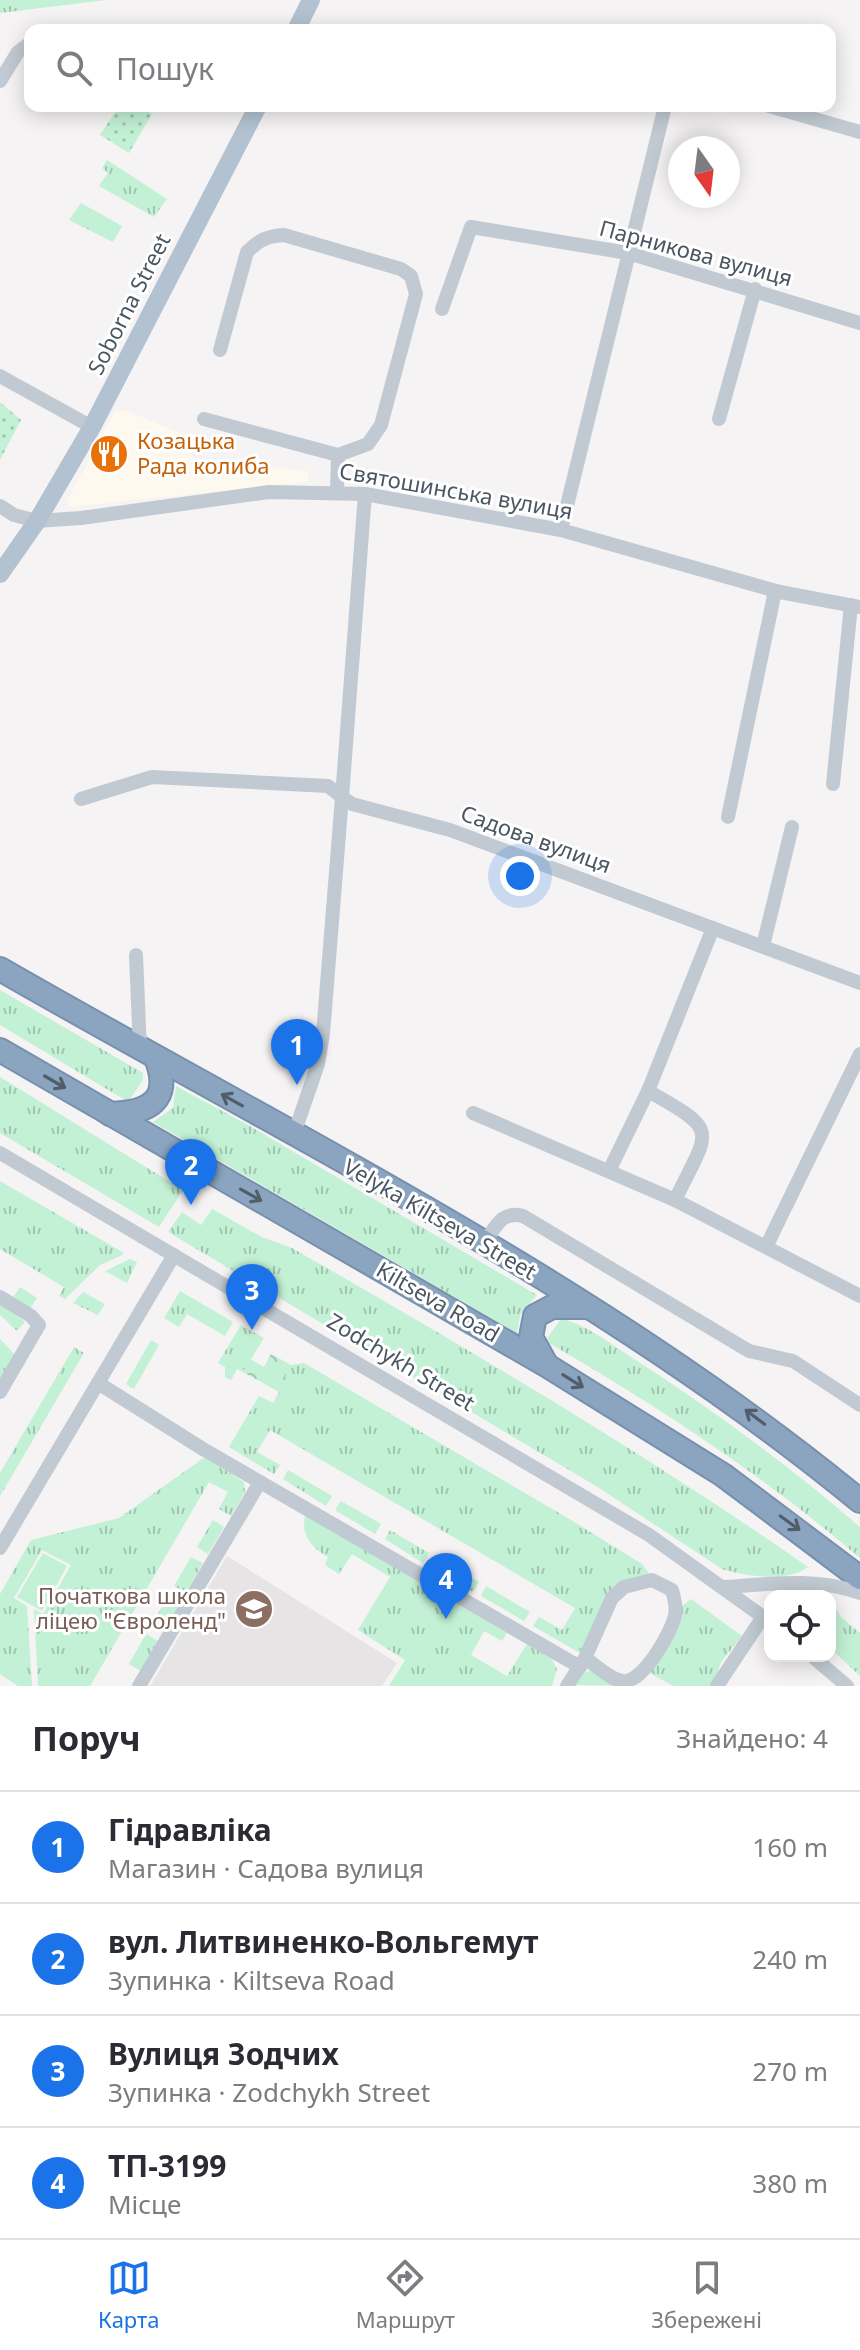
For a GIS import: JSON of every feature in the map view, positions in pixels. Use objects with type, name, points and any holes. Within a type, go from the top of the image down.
[{"type":"highway","name":"Velyka Kiltseva Street","points":[[0,969],[294,1134],[590,1308],[752,1415],[860,1501]]},
{"type":"highway","name":"Kiltseva Road","points":[[0,1050],[546,1365],[723,1475],[860,1578]]},
{"type":"highway","points":[[110,1114],[133,1114],[150,1106],[160,1095],[163,1084],[148,1054]]},
{"type":"highway","points":[[546,1365],[531,1337],[535,1316],[552,1307],[590,1308]]},
{"type":"main road","points":[[299,24],[311,0]]},
{"type":"main road","name":"Soborna Street","points":[[0,574],[37,521],[92,427],[255,112]]},
{"type":"street","points":[[0,81],[24,48]]},
{"type":"street","points":[[561,530],[663,112]]},
{"type":"street","points":[[790,112],[860,132]]},
{"type":"street","name":"Парникова вулиця","points":[[442,309],[471,227],[628,253],[860,323]]},
{"type":"street","points":[[204,419],[338,455],[368,444],[381,425],[416,294],[411,276],[401,269],[284,235],[271,235],[258,241],[247,252],[220,350]]},
{"type":"street","points":[[719,419],[755,289]]},
{"type":"street","points":[[0,376],[92,427]]},
{"type":"street","points":[[337,491],[338,455]]},
{"type":"street","name":"Святошинська вулиця","points":[[37,521],[81,518],[269,492],[337,491],[561,530],[775,591],[855,606]]},
{"type":"street","points":[[294,1134],[318,1064],[323,1034],[365,494]]},
{"type":"street","points":[[0,506],[14,515],[37,521]]},
{"type":"street","points":[[728,817],[775,591]]},
{"type":"street","points":[[833,784],[855,606]]},
{"type":"street","name":"Садова вулиця","points":[[81,799],[152,777],[328,786],[352,804],[450,830],[860,983]]},
{"type":"street","points":[[763,946],[792,827]]},
{"type":"street","points":[[609,1171],[648,1091],[713,928]]},
{"type":"street","points":[[136,955],[148,1054]]},
{"type":"street","points":[[767,1245],[860,1054]]},
{"type":"street","points":[[648,1091],[696,1118],[702,1128],[703,1144],[675,1200]]},
{"type":"street","points":[[473,1113],[675,1200],[767,1245],[860,1296]]},
{"type":"street","name":"Zodchykh Street","points":[[0,1153],[649,1535],[764,1617]]},
{"type":"street","points":[[484,1244],[507,1214],[523,1216],[749,1351],[793,1361],[860,1405]]},
{"type":"street","points":[[0,1548],[174,1255]]},
{"type":"street","points":[[0,1297],[31,1316],[39,1325],[0,1392]]},
{"type":"street","points":[[98,1383],[260,1482],[583,1662],[618,1680],[633,1680],[643,1672],[671,1628],[676,1602],[672,1590],[652,1580],[624,1587],[612,1598],[583,1662],[567,1686]]},
{"type":"street","points":[[139,1686],[260,1482]]},
{"type":"street","points":[[725,1587],[806,1581],[834,1584],[860,1593]]},
{"type":"street","points":[[717,1686],[764,1623]]},
{"type":"street","points":[[816,1662],[830,1680],[847,1686]]},
{"type":"shaded area","points":[[115,411],[127,411],[192,438],[192,458],[308,471],[308,482],[70,507],[67,501]]},
{"type":"shaded area","name":"Початкова школа ліцею \"Євроленд\"","points":[[227,1556],[397,1663],[382,1686],[150,1686]]},
{"type":"green space","points":[[0,0],[106,0],[0,13]]},
{"type":"green space","points":[[115,112],[152,114],[129,153],[100,135]]},
{"type":"green space","points":[[107,160],[167,199],[154,217],[99,186],[108,173],[102,168]]},
{"type":"green space","points":[[81,203],[122,226],[113,242],[69,220]]},
{"type":"green space","points":[[0,402],[21,420],[0,460]]},
{"type":"green space","points":[[0,990],[143,1073],[143,1080],[130,1099],[125,1100],[0,1025]]},
{"type":"green space","points":[[0,1077],[183,1190],[159,1227],[0,1133]]},
{"type":"green space","points":[[176,1086],[537,1295],[520,1315],[517,1333],[153,1122],[173,1108]]},
{"type":"green space","points":[[0,1181],[124,1253],[100,1265],[65,1299],[59,1296],[64,1287],[0,1249]]},
{"type":"green space","points":[[212,1209],[262,1237],[292,1248],[489,1363],[682,1482],[808,1567],[778,1577],[754,1576],[722,1569],[596,1486],[168,1232],[182,1212],[201,1225]]},
{"type":"green space","points":[[130,1259],[137,1262],[127,1283],[105,1271]]},
{"type":"green space","points":[[20,1287],[37,1298],[30,1309],[12,1299]]},
{"type":"green space","points":[[180,1291],[233,1322],[225,1336],[187,1314],[179,1327],[164,1318]]},
{"type":"green space","points":[[83,1292],[105,1304],[98,1315],[73,1303]]},
{"type":"green space","points":[[0,1303],[25,1322],[17,1331],[0,1315]]},
{"type":"green space","points":[[561,1319],[606,1340],[720,1417],[805,1481],[860,1527],[860,1558],[709,1443],[549,1343],[548,1337]]},
{"type":"green space","points":[[241,1325],[264,1338],[243,1372],[237,1369],[231,1380],[225,1377],[225,1367],[218,1363]]},
{"type":"green space","points":[[0,1339],[16,1356],[0,1383]]},
{"type":"green space","points":[[151,1340],[159,1345],[134,1389],[126,1384]]},
{"type":"green space","points":[[74,1347],[84,1353],[0,1496],[0,1473]]},
{"type":"green space","points":[[271,1354],[291,1365],[285,1377],[296,1383],[288,1397],[243,1372],[250,1359],[264,1367]]},
{"type":"green space","points":[[304,1363],[571,1520],[642,1564],[651,1576],[607,1596],[580,1653],[533,1626],[539,1617],[562,1630],[575,1608],[270,1430],[257,1452],[280,1465],[274,1474],[229,1447],[259,1396],[273,1403],[279,1392],[288,1397],[284,1377],[291,1365]]},
{"type":"green space","points":[[205,1457],[244,1482],[245,1492],[231,1516],[219,1509],[228,1492],[209,1482],[90,1686],[38,1686],[34,1609],[43,1614],[71,1565],[42,1550],[14,1598],[27,1606],[32,1686],[18,1686],[0,1674],[0,1594],[31,1540],[119,1518]]},
{"type":"green space","points":[[288,1470],[332,1496],[326,1506],[283,1479]]},
{"type":"green space","points":[[341,1501],[381,1524],[375,1534],[335,1510]]},
{"type":"green space","points":[[305,1515],[507,1633],[502,1641],[484,1631],[471,1655],[507,1676],[527,1644],[552,1659],[557,1669],[552,1686],[389,1686],[405,1660],[358,1630],[390,1577],[352,1554],[339,1574],[325,1565],[328,1557],[312,1545],[306,1535]]},
{"type":"green space","points":[[213,1520],[224,1527],[208,1554],[197,1547]]},
{"type":"green space","points":[[390,1530],[429,1553],[423,1563],[385,1539]]},
{"type":"green space","points":[[43,1553],[67,1566],[42,1611],[17,1597]]},
{"type":"green space","points":[[191,1557],[203,1563],[186,1592],[174,1586]]},
{"type":"green space","points":[[437,1557],[479,1582],[473,1592],[431,1567]]},
{"type":"green space","points":[[486,1586],[530,1612],[524,1621],[481,1596]]},
{"type":"green space","points":[[168,1596],[180,1603],[165,1629],[153,1623]]},
{"type":"green space","points":[[691,1599],[742,1636],[721,1662],[713,1686],[673,1686],[648,1672],[680,1608]]},
{"type":"green space","points":[[836,1608],[841,1617],[860,1633],[860,1676],[836,1654]]},
{"type":"green space","points":[[146,1634],[158,1641],[141,1671],[129,1664]]},
{"type":"green space","points":[[591,1671],[624,1686],[574,1685],[581,1673]]},
{"type":"place","name":"Козацька Рада колиба","points":[[109,454]]},
{"type":"place","name":"Гідравліка","points":[[297,1085]]},
{"type":"place","name":"вул. Литвиненко-Вольгемут","points":[[191,1205]]},
{"type":"place","name":"Вулиця Зодчих","points":[[252,1330]]},
{"type":"place","name":"Початкова школа ліцею \"Євроленд\"","points":[[254,1609]]},
{"type":"place","name":"ТП-3199","points":[[446,1619]]}]
